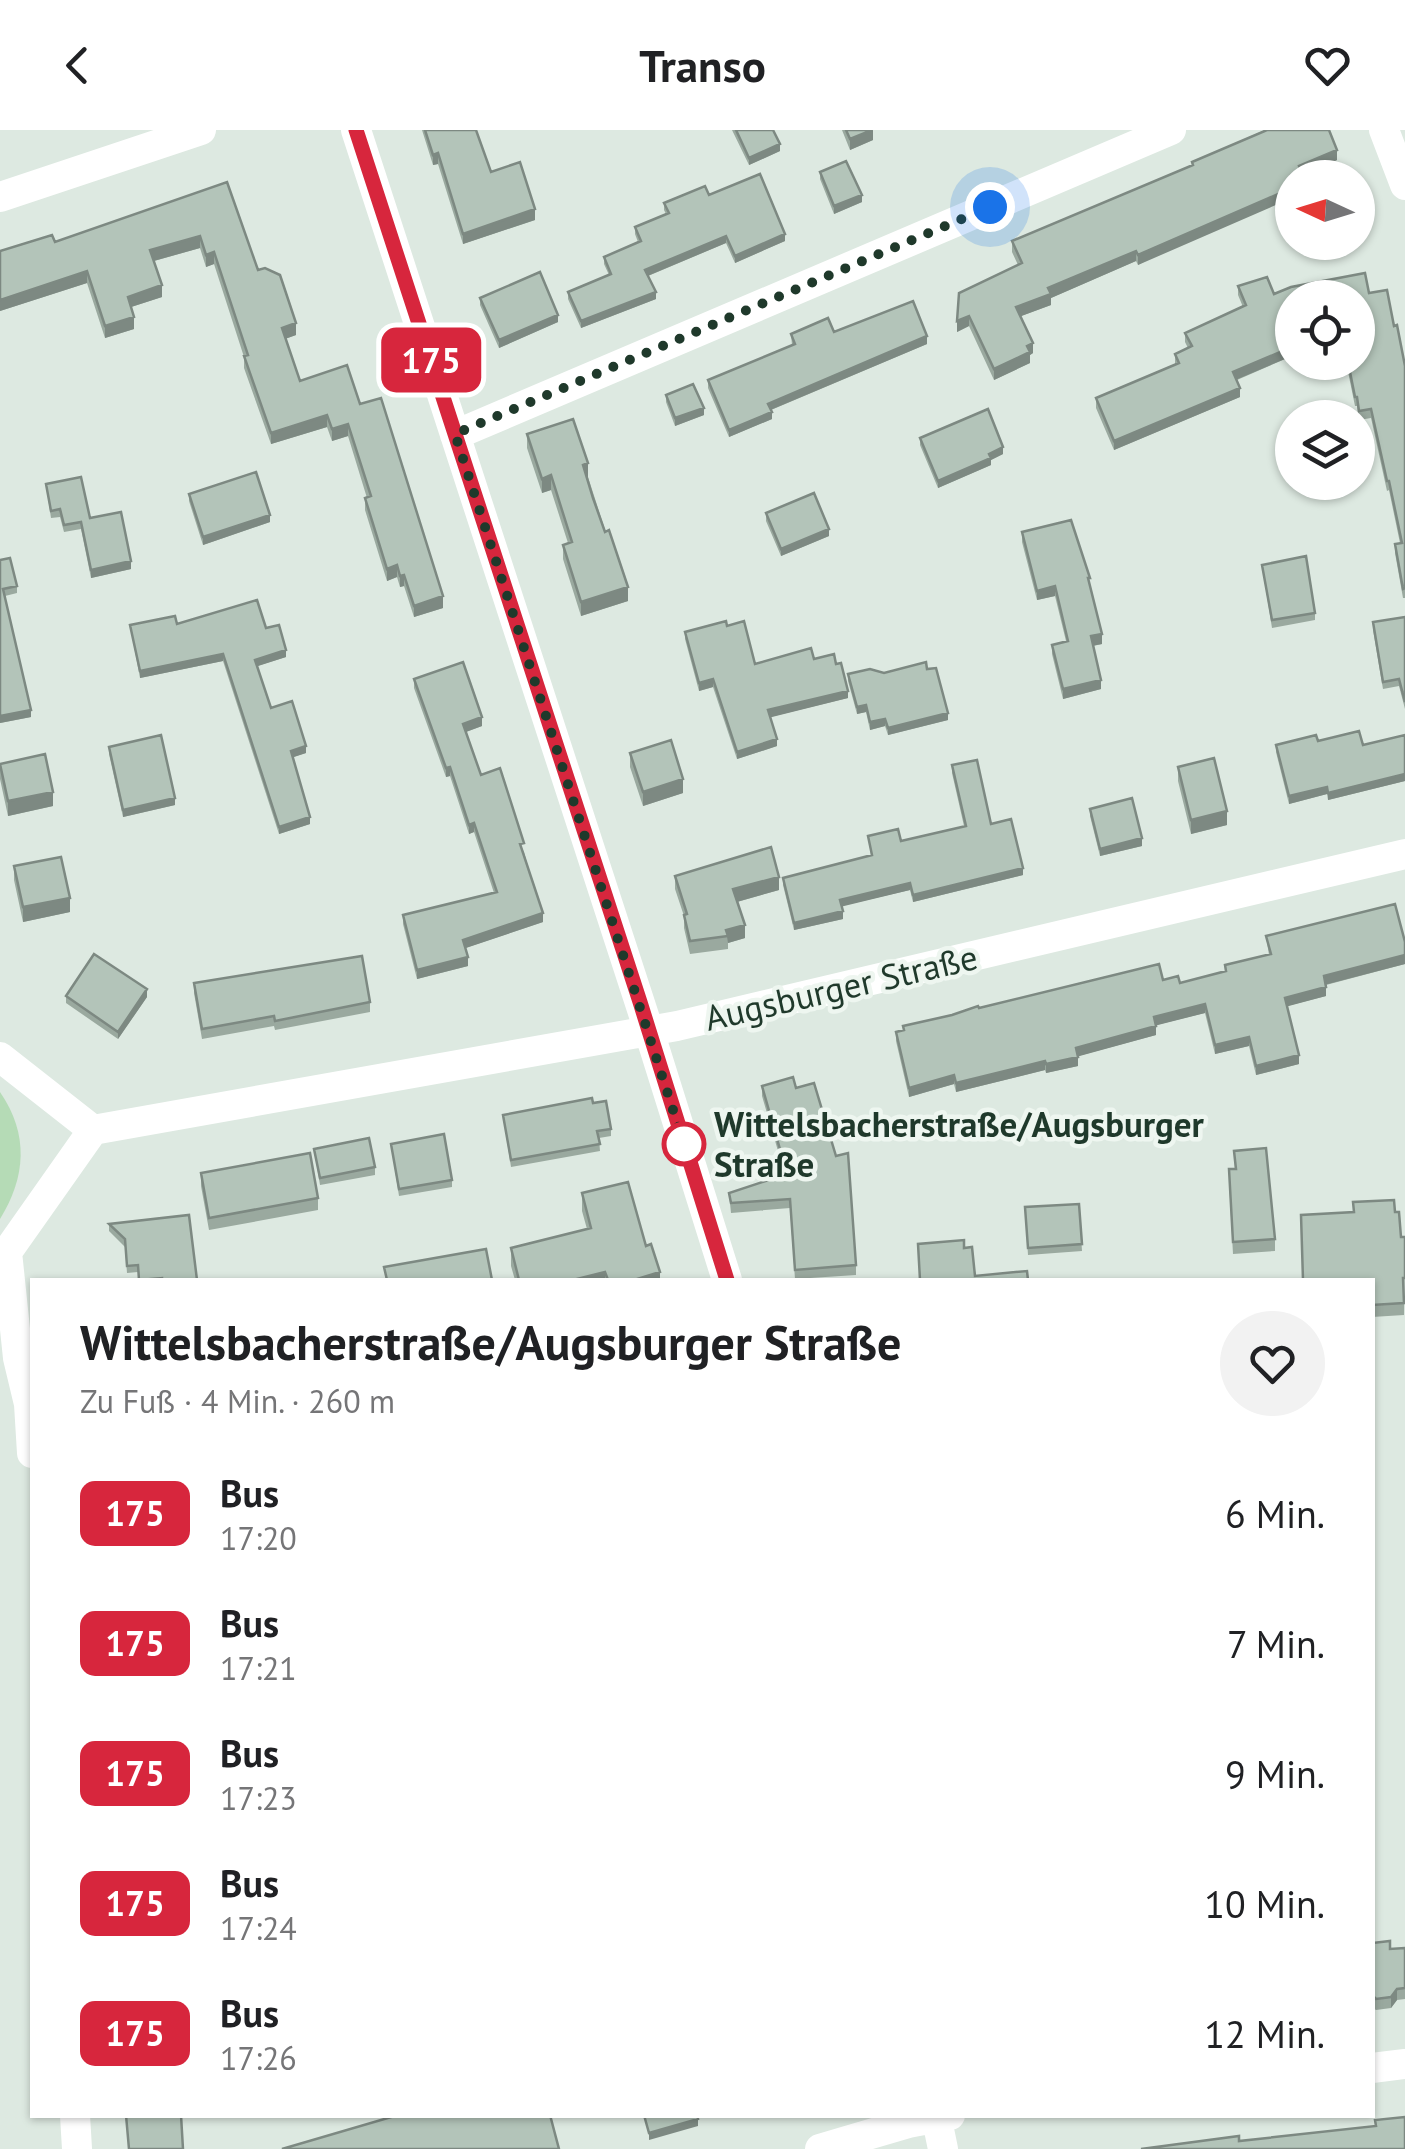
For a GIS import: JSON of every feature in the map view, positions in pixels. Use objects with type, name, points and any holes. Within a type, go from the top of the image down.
[{"type":"street","points":[[0,197],[201,130]]},
{"type":"street","points":[[356,130],[725,1278]]},
{"type":"street","points":[[455,434],[1170,130]]},
{"type":"street","points":[[1384,130],[1405,185]]},
{"type":"street","name":"Augsburger Straße","points":[[93,1130],[649,1031],[1405,854]]},
{"type":"street","points":[[0,1056],[93,1130],[3,1253],[30,1420]]},
{"type":"street","points":[[1375,2068],[1405,2064]]},
{"type":"street","points":[[75,2118],[77,2149]]},
{"type":"street","points":[[820,2149],[934,2118]]},
{"type":"street","points":[[941,2118],[943,2149]]},
{"type":"green space","points":[[0,1092],[16,1124],[21,1156],[15,1187],[0,1219]]},
{"type":"building","points":[[425,130],[476,130],[491,172],[520,162],[535,209],[463,234],[438,153],[433,155]]},
{"type":"building","points":[[736,130],[773,130],[780,144],[749,158]]},
{"type":"building","points":[[846,130],[872,130],[850,139]]},
{"type":"building","points":[[1267,130],[1329,130],[1337,150],[1313,160],[1275,160],[1275,195],[1138,255],[1136,251],[1048,288],[1051,294],[1016,307],[1033,343],[1027,346],[1030,352],[994,369],[969,316],[957,321],[959,293],[1022,263],[1012,241],[1193,165],[1192,162]]},
{"type":"building","points":[[846,161],[862,195],[834,206],[820,172]]},
{"type":"building","points":[[760,174],[785,234],[735,256],[726,236],[645,270],[656,292],[581,321],[568,292],[611,274],[604,257],[641,241],[635,227],[669,213],[664,203],[705,186],[709,195]]},
{"type":"building","points":[[227,182],[258,270],[265,268],[280,275],[296,323],[282,328],[300,381],[347,365],[360,404],[381,398],[443,596],[414,606],[397,565],[387,569],[365,498],[371,496],[348,424],[332,429],[327,415],[271,433],[214,252],[206,255],[200,236],[150,250],[162,285],[128,297],[134,317],[105,326],[87,271],[0,300],[0,251],[52,235],[55,242]]},
{"type":"building","points":[[540,272],[558,315],[499,340],[480,298]]},
{"type":"building","points":[[1365,273],[1366,280],[1328,280]]},
{"type":"building","points":[[1267,277],[1274,294],[1275,354],[1233,372],[1240,388],[1114,441],[1096,398],[1179,363],[1175,354],[1192,346],[1185,333],[1246,305],[1238,286]]},
{"type":"building","points":[[1387,290],[1405,366],[1403,589],[1395,544],[1402,543],[1375,427],[1375,400],[1355,397],[1352,380],[1375,380],[1375,292]]},
{"type":"building","points":[[913,301],[927,336],[768,404],[772,412],[729,430],[708,380],[795,344],[791,334],[828,318],[834,332]]},
{"type":"building","points":[[693,384],[704,408],[675,418],[666,395]]},
{"type":"building","points":[[988,409],[1003,447],[989,454],[991,458],[938,481],[920,438]]},
{"type":"building","points":[[573,419],[588,463],[583,465],[593,498],[605,532],[609,530],[628,587],[581,602],[563,545],[572,542],[551,475],[542,479],[527,434]]},
{"type":"building","points":[[256,472],[270,515],[203,537],[189,494]]},
{"type":"building","points":[[81,477],[90,518],[121,512],[131,561],[91,570],[81,522],[64,525],[60,509],[51,511],[46,484]]},
{"type":"building","points":[[814,493],[829,529],[781,549],[766,513]]},
{"type":"building","points":[[1071,520],[1090,578],[1102,634],[1091,636],[1101,680],[1063,689],[1052,645],[1068,641],[1055,586],[1037,591],[1022,532]]},
{"type":"building","points":[[1306,556],[1315,613],[1272,620],[1262,565]]},
{"type":"building","points":[[10,558],[17,586],[3,589],[31,710],[0,716],[0,560]]},
{"type":"building","points":[[257,600],[266,628],[279,625],[286,650],[255,660],[271,708],[292,701],[306,746],[291,751],[310,817],[279,827],[223,654],[140,671],[130,625],[175,616],[177,624]]},
{"type":"building","points":[[1405,617],[1405,702],[1399,679],[1383,682],[1373,622]]},
{"type":"building","points":[[726,621],[727,626],[744,621],[755,664],[811,648],[814,659],[834,654],[836,664],[841,663],[848,691],[768,710],[777,739],[737,752],[713,679],[699,683],[685,632]]},
{"type":"building","points":[[463,662],[482,717],[463,724],[481,775],[500,768],[543,913],[463,940],[468,957],[417,970],[403,915],[497,892],[474,823],[469,825],[414,679]]},
{"type":"building","points":[[926,662],[927,669],[936,668],[948,713],[888,728],[885,719],[870,722],[866,705],[857,707],[848,674],[870,669],[884,673]]},
{"type":"building","points":[[1359,731],[1363,745],[1405,735],[1405,774],[1328,793],[1327,787],[1289,796],[1276,745],[1316,735],[1318,741]]},
{"type":"building","points":[[161,735],[175,798],[123,810],[109,747]]},
{"type":"building","points":[[671,740],[683,779],[643,792],[630,753]]},
{"type":"building","points":[[45,754],[53,792],[8,801],[0,764]]},
{"type":"building","points":[[1214,758],[1227,811],[1191,820],[1178,767]]},
{"type":"building","points":[[977,760],[991,824],[1011,819],[1023,868],[913,895],[910,883],[840,900],[843,911],[794,923],[783,878],[872,855],[868,836],[898,829],[901,841],[966,826],[952,765]]},
{"type":"building","points":[[1132,798],[1142,838],[1100,849],[1090,809]]},
{"type":"building","points":[[771,847],[779,877],[733,889],[745,925],[726,930],[728,936],[690,941],[684,915],[687,914],[675,876]]},
{"type":"building","points":[[61,857],[70,898],[23,907],[14,866]]},
{"type":"building","points":[[1395,904],[1405,955],[1324,976],[1326,987],[1285,998],[1299,1055],[1256,1066],[1249,1037],[1215,1045],[1205,1004],[1154,1017],[1156,1026],[1076,1048],[1078,1057],[956,1083],[954,1075],[909,1088],[896,1032],[904,1030],[903,1026],[1159,964],[1163,980],[1178,976],[1180,983],[1226,971],[1225,965],[1271,954],[1266,936]]},
{"type":"building","points":[[94,954],[147,989],[118,1032],[66,996]]},
{"type":"building","points":[[362,956],[370,1002],[275,1021],[274,1016],[202,1029],[194,983]]},
{"type":"building","points":[[793,1077],[796,1088],[814,1083],[836,1156],[848,1153],[856,1265],[795,1270],[790,1199],[731,1203],[729,1193],[787,1174],[762,1086]]},
{"type":"building","points":[[592,1098],[593,1103],[606,1101],[611,1129],[597,1131],[600,1144],[511,1160],[503,1115]]},
{"type":"building","points":[[444,1134],[452,1180],[399,1189],[391,1144]]},
{"type":"building","points":[[369,1138],[375,1167],[320,1178],[314,1149]]},
{"type":"building","points":[[1266,1148],[1275,1239],[1233,1242],[1229,1169],[1236,1169],[1234,1151]]},
{"type":"building","points":[[310,1153],[318,1198],[209,1218],[201,1173]]},
{"type":"building","points":[[628,1182],[646,1246],[651,1244],[660,1272],[640,1278],[607,1278],[605,1272],[581,1278],[518,1278],[511,1248],[591,1228],[582,1193]]},
{"type":"building","points":[[1394,1200],[1401,1237],[1405,1237],[1404,1303],[1375,1305],[1375,1278],[1303,1278],[1301,1215],[1354,1212],[1353,1202]]},
{"type":"building","points":[[1079,1204],[1082,1244],[1028,1248],[1025,1207]]},
{"type":"building","points":[[189,1215],[197,1278],[139,1278],[138,1265],[127,1266],[125,1239],[109,1224]]},
{"type":"building","points":[[964,1240],[964,1248],[972,1247],[975,1276],[1027,1271],[1028,1278],[920,1278],[918,1244]]},
{"type":"building","points":[[486,1249],[492,1278],[387,1278],[384,1267]]},
{"type":"building","points":[[1390,1941],[1390,1949],[1405,1948],[1405,1988],[1397,1989],[1391,1997],[1375,1998],[1375,1943]]},
{"type":"building","points":[[1405,2117],[1405,2149],[1141,2149],[1239,2136],[1239,2141],[1376,2126],[1375,2120]]},
{"type":"building","points":[[126,2118],[181,2118],[183,2149],[129,2149]]},
{"type":"building","points":[[388,2118],[551,2118],[559,2149],[282,2149]]},
{"type":"building","points":[[645,2118],[698,2118],[698,2119],[649,2133]]},
{"type":"bus line","name":"175","points":[[356,130],[726,1278]]},
{"type":"place","name":"Wittelsbacherstraße/Augsburger Straße","points":[[684,1144]]},
{"type":"route","points":[[684,1144],[455,434],[990,207]]}]
